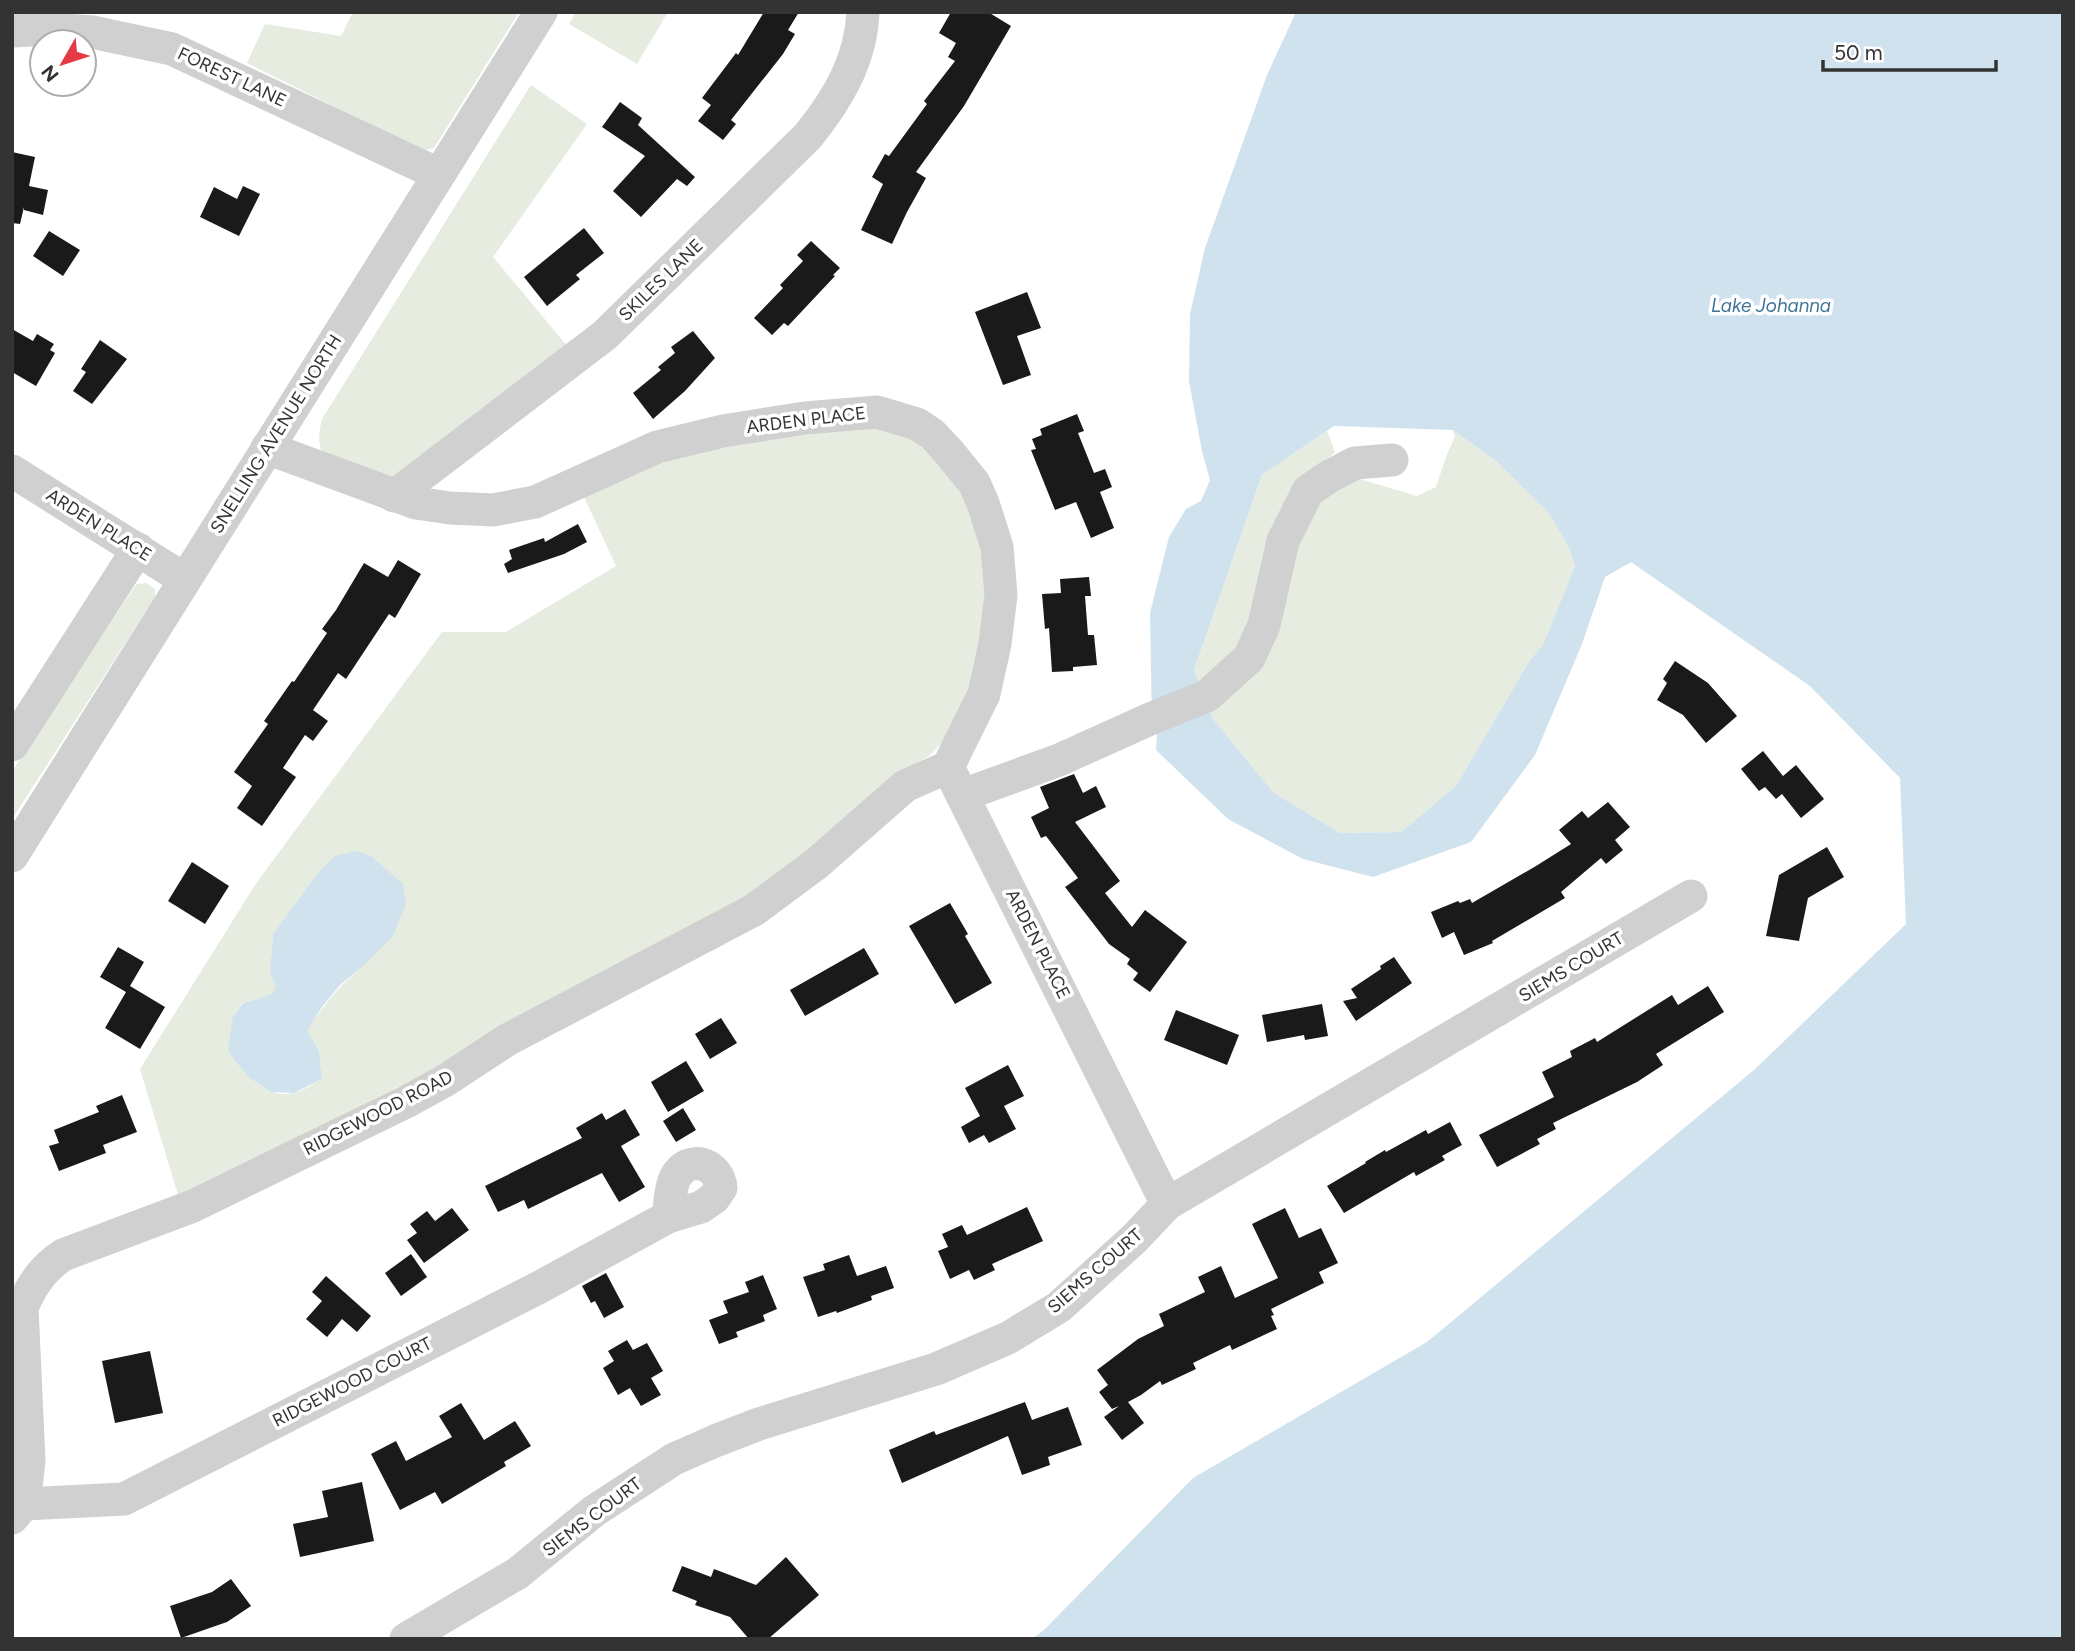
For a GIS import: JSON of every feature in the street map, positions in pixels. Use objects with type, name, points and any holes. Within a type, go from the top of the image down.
[{"type":"street","name":"SNELLING AVENUE NORTH","points":[[12,856],[541,12]]},
{"type":"street","name":"SKILES LANE","points":[[394,496],[605,335],[808,136],[834,101],[852,66],[863,12]]},
{"type":"street","name":"FOREST LANE","points":[[12,31],[52,29],[92,32],[172,49],[438,174]]},
{"type":"street","name":"ARDEN PLACE","points":[[268,448],[394,496],[428,505],[493,510],[534,502],[657,447],[723,431],[805,418],[877,412],[918,424],[932,435],[974,484],[983,503],[997,547],[1001,596],[995,643],[984,694],[956,781],[1167,1204]]},
{"type":"street","name":"RIDGEWOOD ROAD","points":[[18,1511],[29,1461],[22,1307],[36,1281],[51,1263],[63,1255],[193,1206],[407,1102],[508,1040],[754,910],[817,864],[905,786],[956,781],[1059,760],[1207,696],[1249,658],[1264,625],[1283,541],[1308,491],[1354,463],[1392,460]]},
{"type":"street","name":"ARDEN PLACE","points":[[12,471],[184,579]]},
{"type":"street","points":[[12,745],[138,549]]},
{"type":"street","name":"SIEMS COURT","points":[[406,1639],[518,1573],[594,1511],[674,1459],[759,1424],[936,1370],[1008,1338],[1059,1307],[1135,1238],[1167,1204],[1691,896]]},
{"type":"street","name":"RIDGEWOOD COURT","points":[[18,1511],[124,1499],[526,1294],[668,1217]]},
{"type":"shaded area","points":[[353,12],[519,12],[434,148],[426,150],[247,63],[265,24],[341,36]]},
{"type":"shaded area","points":[[576,12],[668,12],[637,64],[569,24]]},
{"type":"shaded area","points":[[531,85],[587,124],[493,257],[568,347],[391,479],[330,460],[323,453],[320,444],[322,419]]},
{"type":"shaded area","points":[[872,426],[911,437],[950,476],[975,517],[989,599],[968,704],[946,739],[930,755],[887,782],[771,885],[408,1082],[179,1198],[140,1069],[257,882],[442,632],[506,632],[616,566],[584,497],[640,467],[705,451],[833,428]],"holes":[[[335,856],[362,967],[345,982],[306,1031],[319,1051],[322,1079],[299,1091],[277,1093],[261,1086],[234,1060],[233,1016],[241,1004],[272,995],[276,987],[270,972],[273,934],[320,870]]]},
{"type":"shaded area","points":[[1453,430],[1496,461],[1548,512],[1569,548],[1575,566],[1543,645],[1530,660],[1456,786],[1401,832],[1340,833],[1274,793],[1213,719],[1206,702],[1276,599],[1319,498],[1360,479],[1417,496],[1436,487],[1455,437]]},
{"type":"shaded area","points":[[1327,431],[1335,452],[1304,481],[1252,634],[1202,691],[1194,670],[1262,475]]},
{"type":"shaded area","points":[[146,583],[155,589],[155,597],[12,819],[12,771],[135,586]]},
{"type":"water","name":"Lake Johanna","points":[[1296,12],[2063,12],[2063,1639],[1032,1639],[1045,1629],[1193,1478],[1427,1342],[1754,1070],[1906,924],[1900,778],[1810,686],[1631,562],[1605,577],[1582,644],[1535,755],[1471,842],[1373,877],[1303,859],[1228,819],[1156,750],[1157,736],[1152,726],[1150,613],[1169,537],[1186,509],[1201,501],[1210,480],[1189,381],[1190,314],[1205,248],[1267,75]],"holes":[[[1334,426],[1453,430],[1496,461],[1548,512],[1569,548],[1575,566],[1543,645],[1530,660],[1456,786],[1401,832],[1340,833],[1274,793],[1213,719],[1194,670],[1262,475]]]},
{"type":"water","points":[[356,851],[371,856],[403,884],[406,904],[393,936],[340,985],[307,1031],[319,1051],[322,1079],[294,1093],[271,1092],[250,1078],[228,1049],[233,1016],[242,1004],[272,994],[276,987],[270,972],[273,934],[320,870],[335,856]]},
{"type":"building","points":[[764,12],[799,12],[788,30],[795,34],[783,54],[731,120],[736,124],[723,140],[698,121],[711,105],[702,98],[736,53],[738,55]]},
{"type":"building","points":[[951,12],[988,12],[1011,26],[964,106],[916,172],[926,178],[892,244],[861,230],[883,184],[872,177],[885,154],[889,156],[927,104],[924,101],[955,61],[948,57],[956,43],[939,33]]},
{"type":"building","points":[[620,102],[642,118],[638,125],[695,177],[687,186],[677,179],[641,217],[613,191],[645,156],[602,127]]},
{"type":"building","points":[[12,152],[35,157],[29,186],[48,190],[43,215],[24,210],[24,207],[20,224],[12,223]]},
{"type":"building","points":[[243,186],[260,194],[239,236],[200,217],[214,187],[237,199]]},
{"type":"building","points":[[584,228],[604,253],[576,275],[580,279],[547,306],[524,277]]},
{"type":"building","points":[[49,231],[80,250],[63,276],[33,256]]},
{"type":"building","points":[[811,241],[840,268],[788,326],[784,323],[772,335],[754,318],[783,288],[780,285],[803,261],[797,255]]},
{"type":"building","points":[[1027,292],[1041,328],[1017,336],[1031,375],[1003,385],[975,312]]},
{"type":"building","points":[[12,329],[33,341],[37,334],[54,344],[50,350],[55,353],[36,386],[12,372]]},
{"type":"building","points":[[693,331],[715,358],[685,391],[653,419],[633,393],[661,370],[658,367],[675,353],[671,347]]},
{"type":"building","points":[[100,340],[127,359],[92,404],[73,391],[86,372],[81,369]]},
{"type":"building","points":[[1077,414],[1084,431],[1078,433],[1094,473],[1105,469],[1112,487],[1100,492],[1114,528],[1091,538],[1076,502],[1055,510],[1031,450],[1036,449],[1032,439],[1042,435],[1040,429]]},
{"type":"building","points":[[578,524],[587,542],[564,554],[508,573],[504,564],[512,559],[509,550],[544,538],[545,542]]},
{"type":"building","points":[[398,560],[421,574],[395,618],[389,614],[346,679],[338,673],[313,710],[328,721],[313,741],[305,735],[283,768],[296,777],[262,826],[237,808],[252,786],[234,772],[268,724],[264,721],[327,633],[322,629],[364,563],[388,577]]},
{"type":"building","points":[[1089,577],[1091,596],[1085,596],[1088,635],[1094,635],[1097,665],[1073,667],[1073,671],[1052,672],[1049,628],[1045,629],[1042,594],[1061,593],[1060,579]]},
{"type":"building","points":[[1675,661],[1708,683],[1737,716],[1706,743],[1683,715],[1657,700],[1667,683],[1663,679]]},
{"type":"building","points":[[1763,751],[1783,776],[1796,765],[1824,799],[1801,818],[1782,794],[1776,799],[1765,787],[1759,791],[1741,769]]},
{"type":"building","points":[[1074,774],[1083,793],[1096,786],[1106,807],[1075,822],[1120,881],[1105,893],[1132,927],[1145,910],[1187,942],[1150,992],[1133,980],[1138,973],[1127,964],[1130,959],[1109,944],[1065,887],[1078,878],[1046,836],[1041,838],[1031,817],[1049,808],[1040,787]]},
{"type":"building","points":[[1608,802],[1630,827],[1615,840],[1623,850],[1606,864],[1601,858],[1561,892],[1565,898],[1492,941],[1493,943],[1464,955],[1454,932],[1442,938],[1431,912],[1458,901],[1460,903],[1470,899],[1472,903],[1536,866],[1571,844],[1559,830],[1582,811],[1588,818]]},
{"type":"building","points":[[1827,847],[1844,877],[1808,898],[1799,941],[1766,936],[1779,875]]},
{"type":"building","points":[[192,862],[229,886],[205,924],[168,901]]},
{"type":"building","points":[[950,903],[992,983],[955,1004],[909,926]]},
{"type":"building","points":[[118,947],[144,962],[130,986],[165,1007],[140,1049],[105,1028],[126,992],[100,977]]},
{"type":"building","points":[[864,948],[879,974],[805,1016],[790,990]]},
{"type":"building","points":[[1394,957],[1412,983],[1356,1021],[1343,1001],[1357,998],[1351,989]]},
{"type":"building","points":[[1708,986],[1724,1012],[1656,1054],[1663,1065],[1637,1082],[1553,1123],[1556,1129],[1537,1139],[1540,1144],[1497,1167],[1479,1135],[1554,1097],[1542,1072],[1572,1057],[1570,1051],[1595,1038],[1597,1042],[1672,995],[1678,1005]]},
{"type":"building","points":[[1322,1004],[1328,1036],[1305,1040],[1304,1035],[1267,1042],[1262,1015]]},
{"type":"building","points":[[1176,1010],[1239,1035],[1227,1065],[1164,1040]]},
{"type":"building","points":[[721,1018],[737,1043],[710,1059],[695,1034]]},
{"type":"building","points":[[686,1061],[704,1091],[668,1112],[651,1082]]},
{"type":"building","points":[[1008,1065],[1024,1096],[1004,1106],[1016,1129],[989,1143],[984,1135],[969,1143],[961,1127],[980,1116],[965,1088]]},
{"type":"building","points":[[122,1095],[137,1132],[103,1145],[106,1153],[59,1171],[49,1146],[59,1143],[54,1130],[99,1112],[96,1106]]},
{"type":"building","points":[[683,1108],[696,1130],[676,1142],[663,1121]]},
{"type":"building","points":[[625,1109],[640,1135],[621,1146],[645,1187],[619,1202],[602,1173],[528,1209],[524,1200],[498,1212],[485,1186],[582,1138],[576,1128],[602,1113],[606,1120]]},
{"type":"building","points":[[1450,1122],[1462,1145],[1442,1156],[1445,1160],[1416,1176],[1414,1172],[1344,1213],[1327,1186],[1385,1150],[1386,1152],[1426,1130],[1428,1134]]},
{"type":"building","points":[[1027,1207],[1043,1241],[992,1264],[995,1270],[974,1280],[969,1270],[950,1279],[938,1251],[948,1247],[942,1234],[962,1225],[967,1235]]},
{"type":"building","points":[[452,1208],[469,1230],[424,1263],[407,1240],[417,1233],[410,1224],[427,1211],[435,1221]]},
{"type":"building","points":[[1285,1208],[1299,1238],[1321,1228],[1338,1263],[1319,1272],[1324,1283],[1271,1309],[1277,1329],[1232,1350],[1230,1345],[1193,1363],[1196,1369],[1162,1385],[1160,1381],[1128,1402],[1144,1423],[1122,1440],[1104,1417],[1119,1406],[1112,1409],[1099,1392],[1108,1385],[1097,1370],[1138,1339],[1164,1326],[1159,1314],[1205,1292],[1198,1277],[1221,1266],[1235,1298],[1278,1278],[1252,1224]]},
{"type":"building","points":[[411,1254],[427,1277],[401,1296],[385,1273]]},
{"type":"building","points":[[849,1255],[857,1276],[886,1266],[894,1288],[871,1296],[872,1300],[818,1317],[803,1277],[825,1270],[823,1264]]},
{"type":"building","points":[[606,1273],[624,1307],[604,1318],[595,1301],[591,1303],[582,1286]]},
{"type":"building","points":[[763,1275],[777,1309],[763,1315],[765,1321],[736,1332],[738,1337],[719,1344],[709,1320],[728,1313],[723,1301],[749,1292],[745,1282]]},
{"type":"building","points":[[326,1276],[371,1316],[357,1332],[342,1319],[327,1337],[306,1319],[322,1301],[312,1292]]},
{"type":"building","points":[[627,1340],[633,1350],[647,1343],[663,1371],[651,1378],[661,1395],[641,1406],[630,1388],[618,1395],[603,1368],[614,1361],[608,1351]]},
{"type":"building","points":[[150,1351],[163,1413],[115,1423],[102,1361]]},
{"type":"building","points":[[1025,1402],[1032,1420],[1068,1407],[1082,1445],[1048,1457],[1050,1465],[1022,1475],[1008,1436],[902,1483],[889,1450],[934,1431],[936,1435]]},
{"type":"building","points":[[461,1403],[484,1440],[515,1421],[531,1446],[504,1462],[506,1466],[442,1504],[435,1492],[400,1510],[371,1454],[396,1441],[406,1461],[452,1437],[439,1416]]},
{"type":"building","points":[[362,1482],[374,1541],[300,1557],[293,1524],[328,1517],[322,1491]]},
{"type":"building","points":[[786,1557],[819,1595],[768,1639],[749,1639],[730,1617],[695,1605],[697,1601],[672,1591],[682,1566],[711,1577],[714,1569],[756,1585]]},
{"type":"building","points":[[231,1579],[251,1606],[227,1622],[181,1638],[170,1606],[212,1592]]}]
